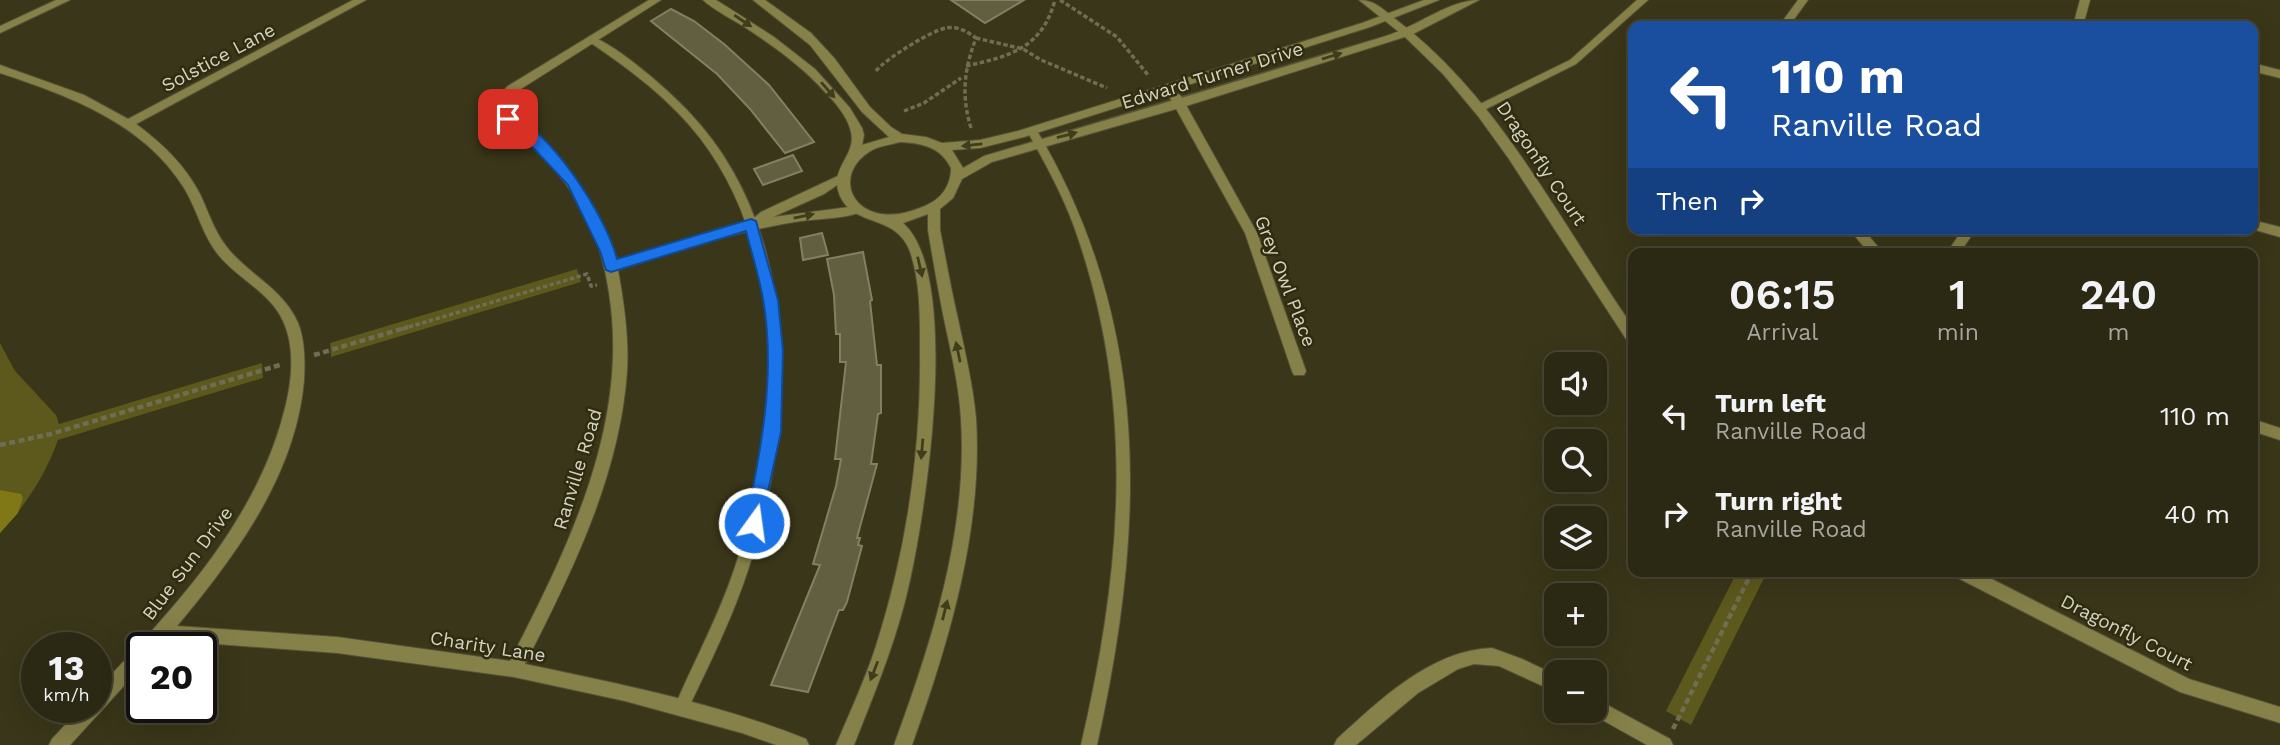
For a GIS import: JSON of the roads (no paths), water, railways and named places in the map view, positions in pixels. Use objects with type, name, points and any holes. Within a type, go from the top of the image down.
[{"type":"street","points":[[0,30],[65,0]]},
{"type":"street","name":"Solstice Lane","points":[[127,124],[361,0]]},
{"type":"street","name":"Ranville Road","points":[[514,668],[570,555],[590,505],[607,450],[619,394],[621,337],[617,289],[608,251],[574,183],[530,136],[501,112],[500,105],[503,97],[512,89],[656,0]]},
{"type":"street","points":[[708,0],[777,45],[827,88],[856,128],[858,135],[853,157]]},
{"type":"street","points":[[758,0],[800,29],[821,50],[873,121],[900,138]]},
{"type":"street","name":"Dragonfly Court","points":[[1364,0],[1429,52],[1480,108],[1518,159],[1628,330]]},
{"type":"street","name":"Edward Turner Drive","points":[[958,176],[1035,137],[1434,0]]},
{"type":"street","name":"Edward Turner Drive","points":[[943,147],[1035,137],[1177,100],[1403,30],[1474,0]]},
{"type":"street","points":[[1788,21],[1803,0]]},
{"type":"street","points":[[2082,21],[2085,0]]},
{"type":"street","points":[[2258,68],[2280,74]]},
{"type":"street","name":"Blue Sun Drive","points":[[0,69],[80,96],[127,124],[172,161],[206,217],[217,244],[228,258],[276,301],[290,321],[298,372],[292,412],[280,456],[260,499],[235,540],[192,597],[161,632]]},
{"type":"street","name":"Grey Owl Place","points":[[1177,100],[1251,233],[1299,371]]},
{"type":"street","points":[[857,210],[841,191],[844,168],[853,157],[869,146],[900,138],[923,139],[943,147],[954,160],[958,176],[953,190],[934,208],[912,216],[887,218]]},
{"type":"street","points":[[751,224],[775,208],[819,192],[841,179]]},
{"type":"street","points":[[903,745],[933,658],[947,604],[966,488],[969,428],[964,379],[934,230],[934,208]]},
{"type":"street","points":[[611,267],[751,224],[816,213],[857,210],[887,218],[902,228],[915,246],[922,274],[928,328],[923,441],[917,500],[897,599],[884,647],[845,745]]},
{"type":"street","points":[[2258,226],[2280,232]]},
{"type":"street","points":[[1861,235],[1872,248]]},
{"type":"street","points":[[2258,427],[2280,434]]},
{"type":"street","name":"Dragonfly Court","points":[[1972,577],[2186,686],[2280,715]]},
{"type":"street","name":"Charity Lane","points":[[217,636],[337,645],[514,668],[681,708],[800,745]]},
{"type":"street","points":[[1343,745],[1377,713],[1407,690],[1448,666],[1471,657],[1492,656],[1544,679]]},
{"type":"street","points":[[112,687],[126,671]]},
{"type":"street","points":[[1607,712],[1667,739]]},
{"type":"street","points":[[58,745],[78,723]]},
{"type":"lane","points":[[1480,108],[1573,62],[1643,0]]},
{"type":"lane","points":[[591,39],[643,75],[692,123],[715,152],[738,192],[751,224],[771,300],[775,351],[773,432],[760,501],[742,566],[681,708]]},
{"type":"lane","points":[[1035,137],[1068,201],[1098,282],[1116,365],[1121,415],[1124,516],[1107,665],[1089,745]]}]
